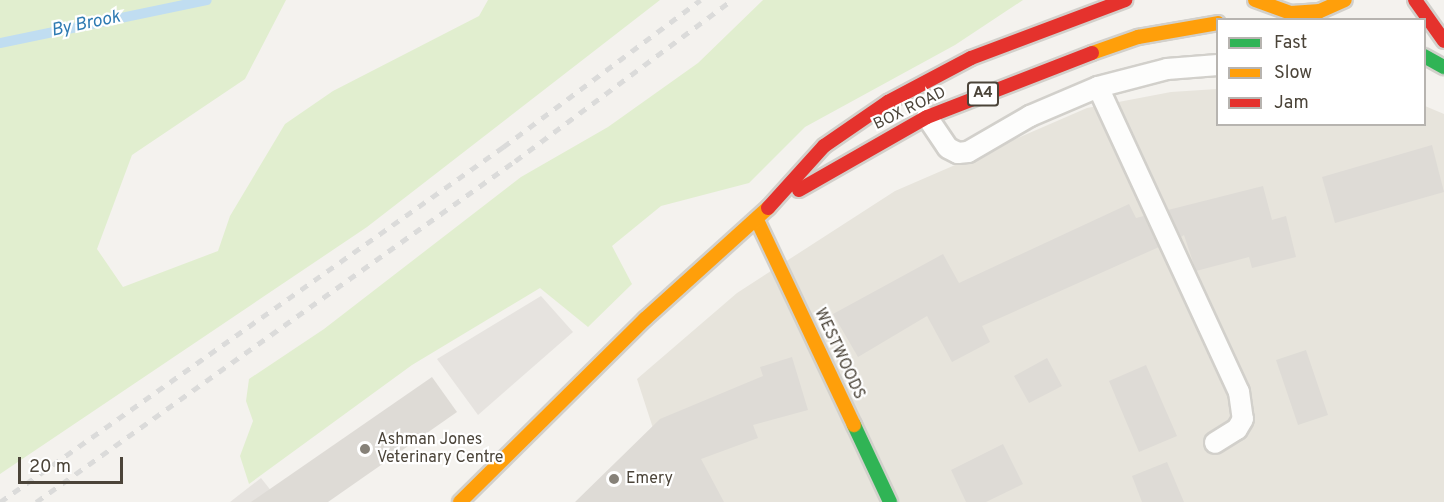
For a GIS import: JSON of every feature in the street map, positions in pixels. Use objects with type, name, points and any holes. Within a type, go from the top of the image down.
[{"type":"main road","name":"BOX ROAD","points":[[460,502],[645,319],[762,215],[824,146],[888,102],[971,58],[1125,0]]},
{"type":"main road","points":[[1255,0],[1291,13]]},
{"type":"main road","points":[[1256,18],[1320,11],[1345,0]]},
{"type":"main road","points":[[1415,0],[1444,41]]},
{"type":"main road","points":[[1320,11],[1336,18]]},
{"type":"main road","name":"BOX ROAD","points":[[762,215],[851,158],[927,117],[1090,52],[1138,37],[1216,23]]},
{"type":"main road","points":[[1426,57],[1444,67]]},
{"type":"main road","name":"WESTWOODS","points":[[762,215],[890,502]]},
{"type":"lane","points":[[927,117],[948,148],[958,153],[968,152],[1030,116],[1098,87],[1167,69],[1216,65]]},
{"type":"lane","points":[[1098,87],[1239,392],[1243,419],[1237,429],[1215,443]]},
{"type":"shaded area","points":[[1216,89],[1216,126],[1426,126],[1426,106],[1444,114],[1444,502],[677,502],[637,379],[737,293],[895,191],[1087,108],[1171,92]]},
{"type":"shaded area","points":[[541,296],[573,332],[478,415],[437,359]]},
{"type":"shaded area","points":[[261,478],[280,502],[230,502]]},
{"type":"green space","points":[[0,0],[286,0],[245,79],[132,155],[97,249],[123,287],[218,251],[230,216],[285,124],[333,91],[479,16],[488,0],[660,0],[367,227],[0,474]]},
{"type":"green space","points":[[763,0],[1023,0],[955,45],[805,127],[749,183],[661,206],[612,246],[632,284],[588,327],[540,288],[412,365],[249,484],[240,456],[253,421],[246,401],[249,379],[324,329],[521,177],[608,127],[698,63]]},
{"type":"building","points":[[1432,145],[1444,192],[1335,223],[1322,177]]},
{"type":"building","points":[[1263,186],[1272,220],[1286,216],[1296,257],[1252,268],[1249,257],[1196,271],[1184,235],[1181,237],[1168,210]]},
{"type":"building","points":[[1129,204],[1136,218],[1144,216],[1159,247],[982,326],[990,342],[952,362],[927,316],[858,357],[833,314],[943,254],[959,283]]},
{"type":"building","points":[[1306,350],[1328,415],[1298,425],[1276,360]]},
{"type":"building","points":[[792,357],[808,410],[753,425],[758,438],[701,459],[724,502],[575,502],[660,419],[763,376],[760,367]]},
{"type":"building","points":[[1047,358],[1062,386],[1029,403],[1014,376]]},
{"type":"building","points":[[1146,365],[1177,436],[1139,452],[1109,381]]},
{"type":"building","name":"Ashman Jones Veterinary Centre","points":[[432,377],[457,412],[328,502],[251,502]]},
{"type":"building","points":[[1003,444],[1023,484],[986,502],[966,502],[951,470]]},
{"type":"building","points":[[1167,462],[1184,502],[1142,502],[1132,476]]},
{"type":"waterway","name":"By Brook","points":[[0,43],[207,0]]},
{"type":"railway","points":[[0,502],[503,147],[700,0]]},
{"type":"railway","points":[[36,502],[515,161],[732,0]]},
{"type":"traffic: fast","points":[[1426,57],[1444,67]]},
{"type":"traffic: fast","points":[[854,425],[890,502]]},
{"type":"traffic: slow","points":[[1255,0],[1291,13],[1320,11],[1345,0]]},
{"type":"traffic: slow","points":[[1092,53],[1138,37],[1216,23]]},
{"type":"traffic: slow","points":[[460,502],[645,319],[768,208]]},
{"type":"traffic: slow","points":[[757,220],[854,425]]},
{"type":"traffic: jam","points":[[768,208],[824,146],[888,102],[971,58],[1125,0]]},
{"type":"traffic: jam","points":[[1415,0],[1444,41]]},
{"type":"traffic: jam","points":[[799,190],[927,117],[1092,53]]},
{"type":"place","name":"Ashman Jones Veterinary Centre","points":[[365,449]]},
{"type":"place","name":"Emery","points":[[614,479]]}]
